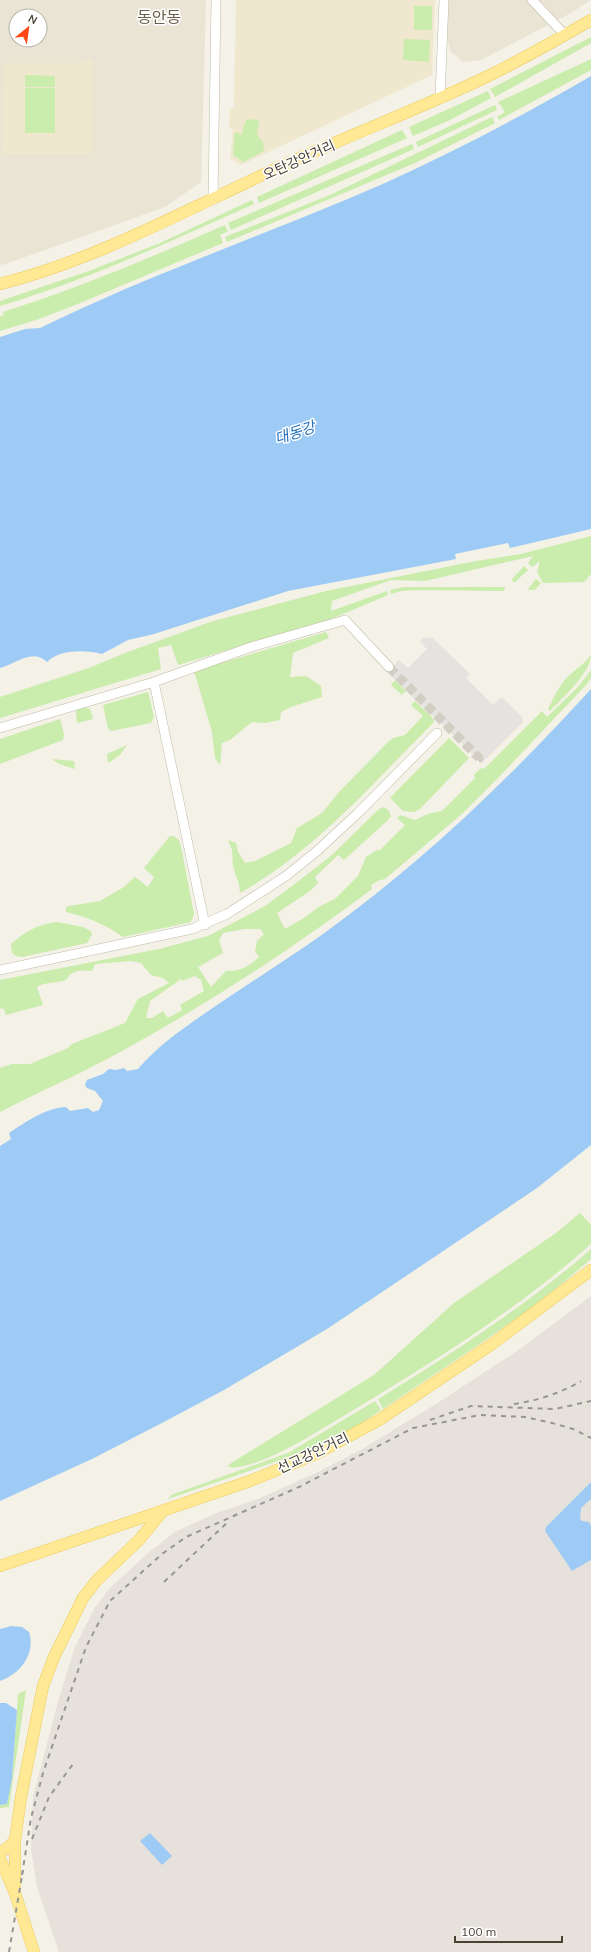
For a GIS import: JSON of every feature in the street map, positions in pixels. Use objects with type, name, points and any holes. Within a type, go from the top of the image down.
[{"type":"main road","name":"오탄강안거리","points":[[0,284],[21,279],[164,224],[282,166],[483,78],[591,20]]},
{"type":"main road","name":"선교강안거리","points":[[0,1566],[250,1481],[316,1454],[379,1420],[492,1344],[591,1270]]},
{"type":"main road","points":[[15,1893],[15,1840],[21,1797],[41,1694],[54,1657],[83,1598],[97,1580],[139,1540],[163,1511]]},
{"type":"main road","points":[[0,1852],[9,1847],[15,1840]]},
{"type":"main road","points":[[0,1859],[15,1893],[34,1952]]},
{"type":"street","points":[[213,200],[216,0]]},
{"type":"street","points":[[440,98],[444,0]]},
{"type":"street","points":[[532,0],[565,35]]},
{"type":"street","points":[[0,728],[154,682],[251,647],[345,620],[389,667]]},
{"type":"street","points":[[154,682],[205,925]]},
{"type":"street","points":[[0,970],[192,930],[226,914],[270,887],[317,851],[358,813],[437,733]]},
{"type":"shaded area","points":[[0,0],[206,0],[201,182],[165,207],[2,265],[0,264]]},
{"type":"shaded area","points":[[236,0],[435,0],[432,75],[241,165],[230,158],[233,129],[229,128],[230,108],[234,108]]},
{"type":"shaded area","points":[[448,0],[591,0],[571,13],[481,60],[463,62],[450,51],[447,34]]},
{"type":"shaded area","points":[[84,60],[92,60],[92,154],[3,154],[4,63],[83,63]]},
{"type":"shaded area","points":[[423,638],[433,638],[470,674],[466,678],[493,705],[502,697],[522,717],[523,722],[482,763],[387,672],[399,660],[408,668],[427,649],[420,642]]},
{"type":"shaded area","points":[[591,1296],[591,1952],[59,1952],[37,1887],[31,1849],[33,1797],[59,1698],[75,1647],[94,1609],[110,1588],[148,1553],[175,1532],[214,1514],[258,1499],[318,1472],[364,1448],[436,1404],[517,1351]]},
{"type":"green space","points":[[414,6],[432,6],[432,30],[414,30]]},
{"type":"green space","points":[[591,37],[591,43],[495,97],[490,89]]},
{"type":"green space","points":[[404,39],[430,40],[429,62],[403,60]]},
{"type":"green space","points":[[591,59],[591,70],[499,120],[497,117],[505,112],[498,102]]},
{"type":"green space","points":[[25,75],[55,76],[55,87],[25,87]]},
{"type":"green space","points":[[25,88],[55,88],[55,133],[25,133]]},
{"type":"green space","points":[[488,91],[491,98],[450,120],[413,136],[409,127]]},
{"type":"green space","points":[[495,105],[497,110],[418,147],[416,142]]},
{"type":"green space","points":[[492,117],[495,123],[415,163],[227,242],[225,237],[330,195]]},
{"type":"green space","points":[[247,119],[259,120],[257,135],[263,142],[264,151],[243,162],[233,155],[235,132],[242,134]]},
{"type":"green space","points":[[402,130],[407,138],[259,203],[257,197]]},
{"type":"green space","points":[[412,144],[414,149],[231,230],[228,223]]},
{"type":"green space","points":[[252,200],[254,204],[129,259],[33,296],[0,306],[0,301],[89,271],[160,243]]},
{"type":"green space","points":[[225,225],[228,231],[220,235],[223,243],[80,303],[39,319],[0,331],[0,316],[4,315],[3,312],[115,272]]},
{"type":"green space","points":[[591,536],[591,574],[584,582],[543,583],[537,572],[540,561],[532,567],[528,563],[533,556],[425,581],[391,580],[332,601],[331,611],[387,591],[388,595],[331,619],[178,665],[171,645],[158,648],[161,669],[0,718],[0,697],[89,668],[125,653],[210,622],[326,591],[476,561],[521,554]]},
{"type":"green space","points":[[524,566],[528,570],[515,582],[513,582],[512,579]]},
{"type":"green space","points":[[536,579],[541,583],[535,590],[529,590],[528,589]]},
{"type":"green space","points":[[404,587],[505,587],[504,591],[417,590],[401,591],[391,594],[390,590]]},
{"type":"green space","points":[[326,632],[329,638],[293,653],[290,677],[306,676],[321,686],[322,697],[291,707],[281,712],[280,720],[265,723],[252,722],[230,740],[222,743],[220,765],[215,758],[212,732],[194,671]]},
{"type":"green space","points":[[591,655],[590,662],[581,677],[550,711],[548,709],[557,691],[567,677]]},
{"type":"green space","points":[[591,670],[591,678],[586,685],[463,813],[385,879],[371,885],[372,889],[281,954],[187,1014],[92,1067],[0,1112],[0,1068],[12,1064],[30,1064],[68,1048],[72,1044],[125,1023],[138,999],[169,983],[163,978],[151,975],[141,963],[131,961],[95,964],[92,971],[77,971],[68,976],[66,980],[43,984],[37,987],[43,1005],[6,1015],[4,1009],[0,1008],[0,980],[159,949],[208,936],[265,906],[332,855],[379,809],[384,807],[389,811],[391,816],[387,821],[344,860],[338,855],[315,877],[318,883],[310,891],[277,913],[285,929],[304,918],[320,906],[335,899],[358,876],[366,857],[377,850],[380,850],[405,825],[397,818],[400,815],[415,820],[428,814],[442,811],[475,778],[474,775],[481,768],[484,769],[542,711],[547,717],[578,687]],"holes":[[[244,929],[260,929],[264,934],[257,941],[255,951],[259,957],[244,968],[226,971],[211,987],[198,967],[223,953],[219,940],[223,933]],[[195,976],[201,980],[204,991],[180,1005],[182,1010],[168,1018],[163,1011],[152,1018],[146,1018],[150,1001],[181,979],[182,981]]]},
{"type":"green space","points":[[395,680],[406,691],[402,695],[391,685]]},
{"type":"green space","points":[[148,692],[154,717],[151,723],[111,731],[108,728],[103,705]]},
{"type":"green space","points":[[415,701],[432,717],[434,722],[366,792],[319,836],[268,876],[240,893],[239,884],[233,867],[232,850],[228,840],[236,843],[238,852],[245,863],[255,861],[291,843],[297,828],[322,813],[340,791],[388,742],[393,738],[405,735],[423,716],[411,705]]},
{"type":"green space","points":[[82,706],[90,709],[93,719],[77,723],[76,711]]},
{"type":"green space","points":[[60,719],[64,734],[63,740],[0,764],[0,739]]},
{"type":"green space","points":[[449,738],[469,758],[420,809],[414,812],[403,811],[390,798]]},
{"type":"green space","points":[[127,745],[120,755],[108,763],[107,754]]},
{"type":"green space","points":[[52,759],[74,761],[75,769],[59,764]]},
{"type":"green space","points":[[170,836],[174,836],[179,840],[181,846],[194,914],[191,922],[123,937],[96,922],[66,912],[66,907],[69,906],[100,901],[124,887],[135,877],[148,887],[154,877],[144,868]]},
{"type":"green space","points":[[57,922],[83,927],[91,931],[92,935],[87,943],[22,957],[16,956],[12,953],[11,944],[22,935],[38,926]]},
{"type":"green space","points":[[580,1213],[591,1225],[591,1244],[534,1291],[504,1313],[411,1375],[289,1448],[255,1463],[241,1467],[229,1467],[228,1465],[374,1375],[454,1303],[556,1233]]},
{"type":"green space","points":[[591,1249],[591,1259],[541,1300],[516,1319],[383,1409],[378,1399],[461,1346],[515,1309]]},
{"type":"green space","points":[[375,1401],[381,1410],[339,1438],[312,1449],[168,1499],[171,1495],[288,1453]]},
{"type":"green space","points":[[26,1690],[9,1807],[0,1808],[0,1805],[7,1804],[12,1779],[18,1694]]},
{"type":"water","name":"대동강","points":[[591,76],[591,529],[510,548],[508,543],[455,554],[456,559],[288,591],[154,634],[128,640],[102,654],[81,651],[66,653],[52,658],[47,662],[36,656],[24,658],[0,668],[0,337],[25,329],[40,328],[125,289],[385,183],[490,132]]},
{"type":"water","points":[[591,689],[591,1145],[537,1188],[327,1329],[224,1390],[160,1424],[92,1459],[0,1501],[0,1146],[11,1139],[9,1133],[36,1116],[58,1108],[66,1107],[70,1111],[88,1108],[93,1112],[99,1110],[103,1101],[95,1091],[87,1088],[85,1085],[87,1080],[103,1074],[109,1069],[116,1070],[124,1068],[127,1071],[138,1069],[156,1050],[187,1026],[310,943],[360,907],[430,849],[497,787]]},
{"type":"water","points":[[591,1482],[591,1499],[581,1508],[580,1519],[582,1521],[589,1522],[591,1526],[591,1560],[572,1571],[545,1531],[546,1527]]},
{"type":"water","points":[[11,1626],[22,1627],[29,1632],[31,1640],[30,1648],[25,1662],[20,1668],[7,1678],[0,1681],[0,1629]]},
{"type":"water","points":[[0,1703],[6,1703],[17,1710],[12,1779],[7,1804],[0,1805]]},
{"type":"water","points":[[150,1833],[172,1856],[162,1865],[140,1841]]},
{"type":"tunnel","points":[[389,667],[479,758],[475,762]]},
{"type":"railway","points":[[514,1404],[548,1396],[581,1381]]},
{"type":"railway","points":[[430,1420],[471,1406],[555,1409],[591,1401]]},
{"type":"railway","points":[[22,1875],[31,1818],[43,1773],[86,1647],[110,1601],[162,1554],[186,1537],[299,1487],[413,1428],[480,1415],[525,1417],[573,1429],[591,1438]]},
{"type":"railway","points":[[164,1582],[229,1521]]},
{"type":"railway","points":[[32,1839],[49,1797],[73,1764]]},
{"type":"railway","points":[[9,1952],[23,1870]]},
{"type":"district","name":"동안동","points":[[159,17]]}]
